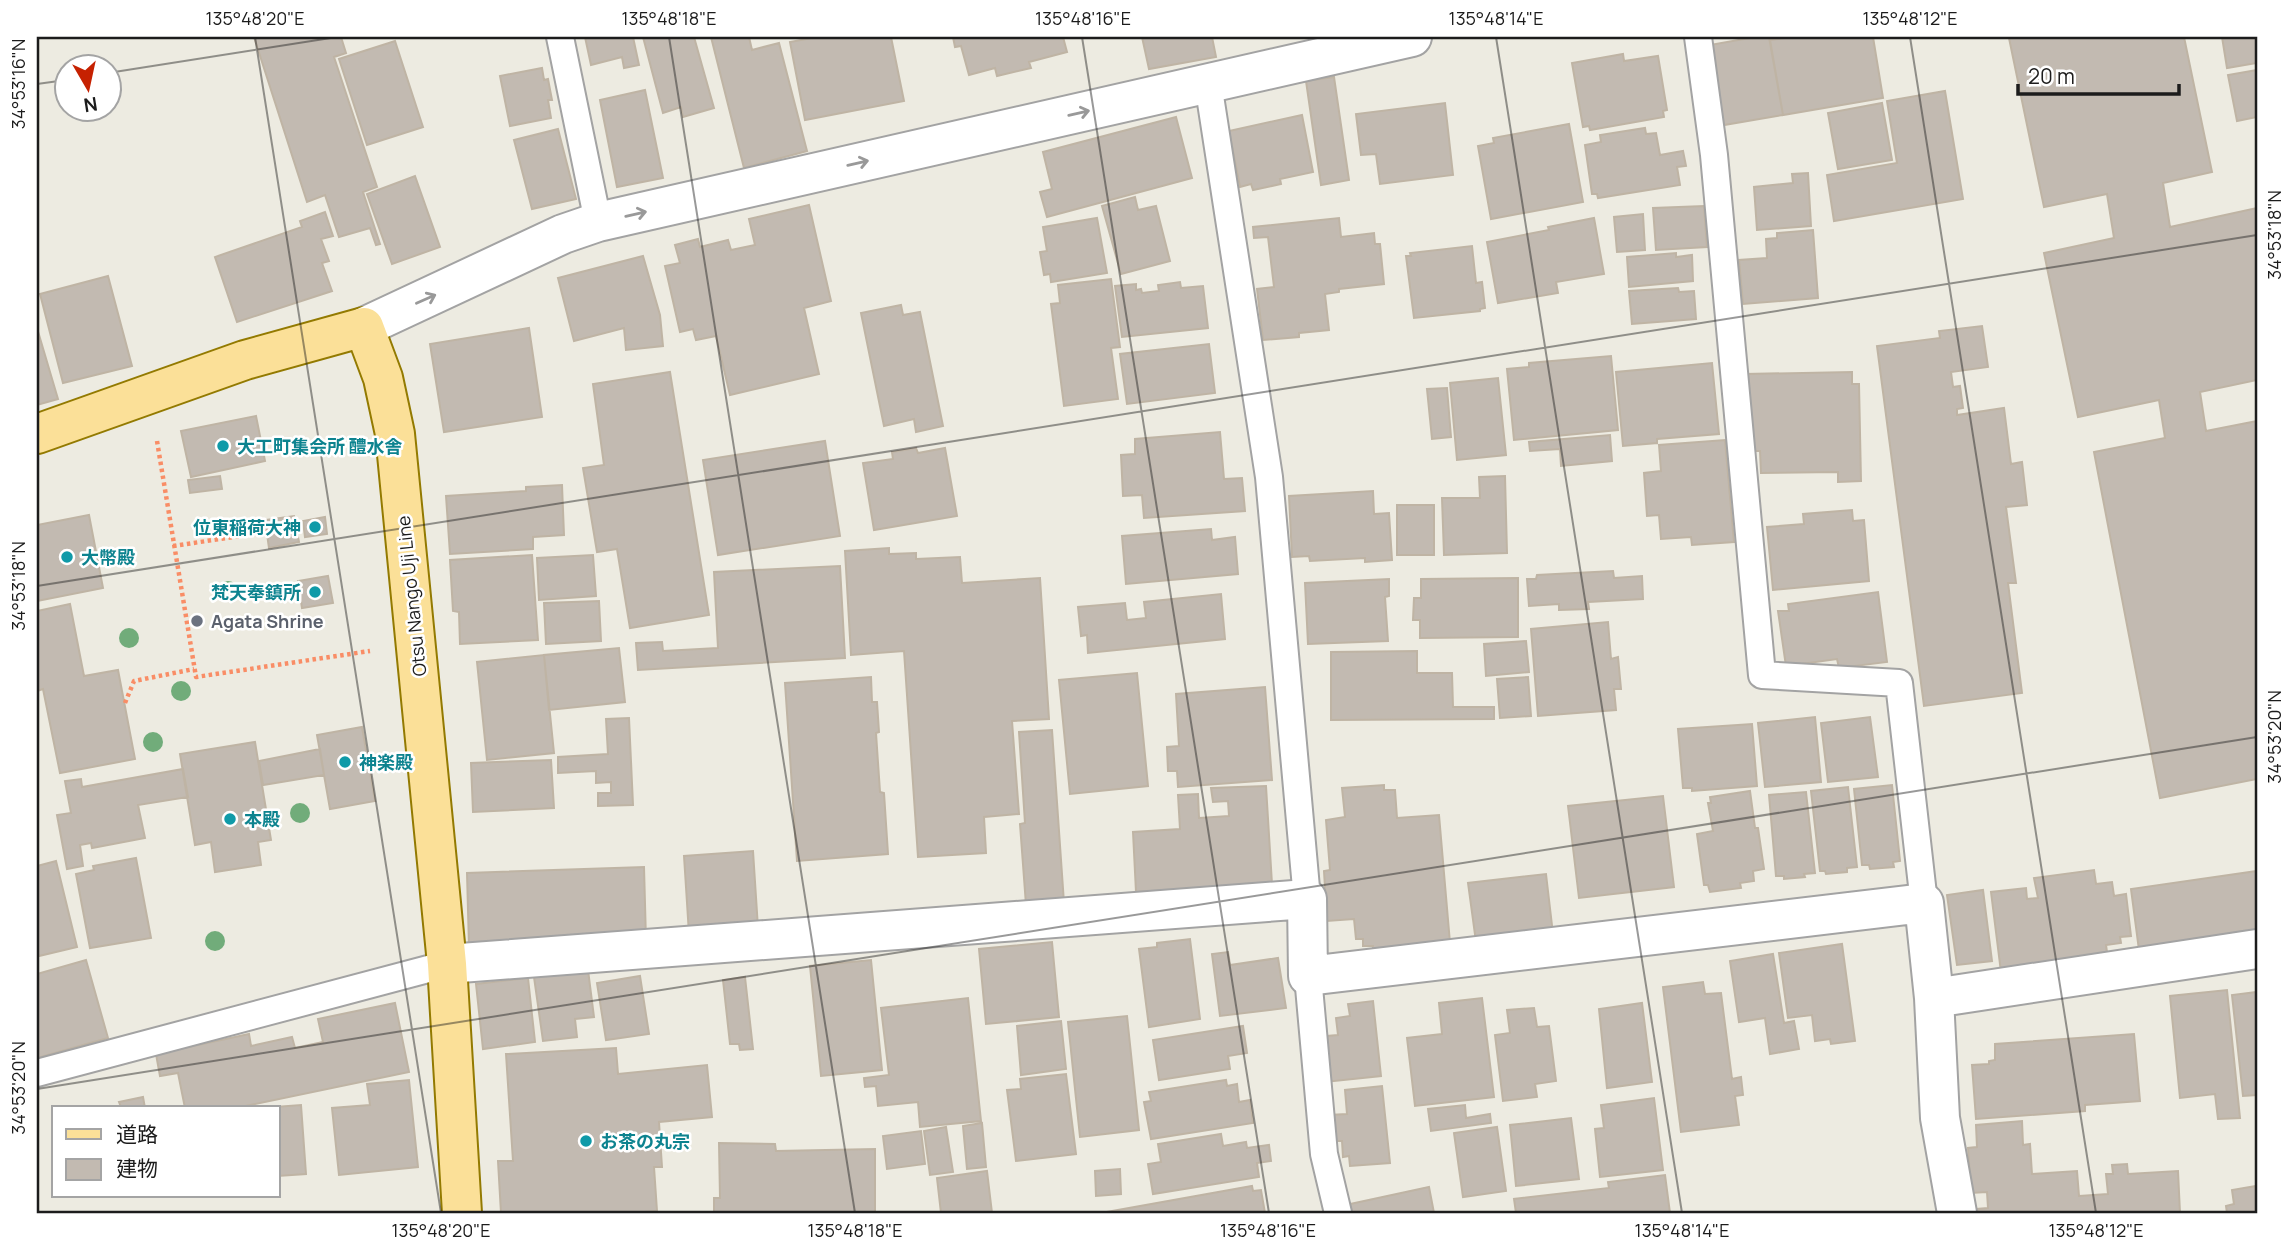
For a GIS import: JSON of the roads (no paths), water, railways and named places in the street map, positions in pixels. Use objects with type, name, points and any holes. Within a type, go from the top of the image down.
[{"type":"main road","points":[[37,434],[245,360],[364,327]]},
{"type":"main road","name":"Otsu Nango Uji Line","points":[[364,327],[383,378],[396,433],[447,964],[462,1213]]},
{"type":"street","points":[[364,327],[563,234],[598,222],[1412,37]]},
{"type":"street","points":[[447,964],[1307,899],[1308,976],[1924,903],[1934,998],[1940,1118],[1957,1213]]},
{"type":"street","points":[[1934,998],[2257,949]]},
{"type":"lane","points":[[560,37],[598,222]]},
{"type":"lane","points":[[1698,37],[1714,155],[1762,676],[1899,683],[1924,903]]},
{"type":"lane","points":[[1208,83],[1269,477],[1307,899]]},
{"type":"lane","points":[[37,1073],[447,964]]},
{"type":"lane","points":[[1308,976],[1324,1154],[1338,1213]]},
{"type":"place","name":"大工町集会所 醴水舎","points":[[223,446]]},
{"type":"place","name":"位東稲荷大神","points":[[315,527]]},
{"type":"place","name":"大幣殿","points":[[67,557]]},
{"type":"place","name":"梵天奉鎮所","points":[[315,592]]},
{"type":"place","name":"Agata Shrine","points":[[197,621]]},
{"type":"place","name":"神楽殿","points":[[345,762]]},
{"type":"place","name":"本殿","points":[[230,819]]},
{"type":"place","name":"お茶の丸宗","points":[[586,1141]]}]
